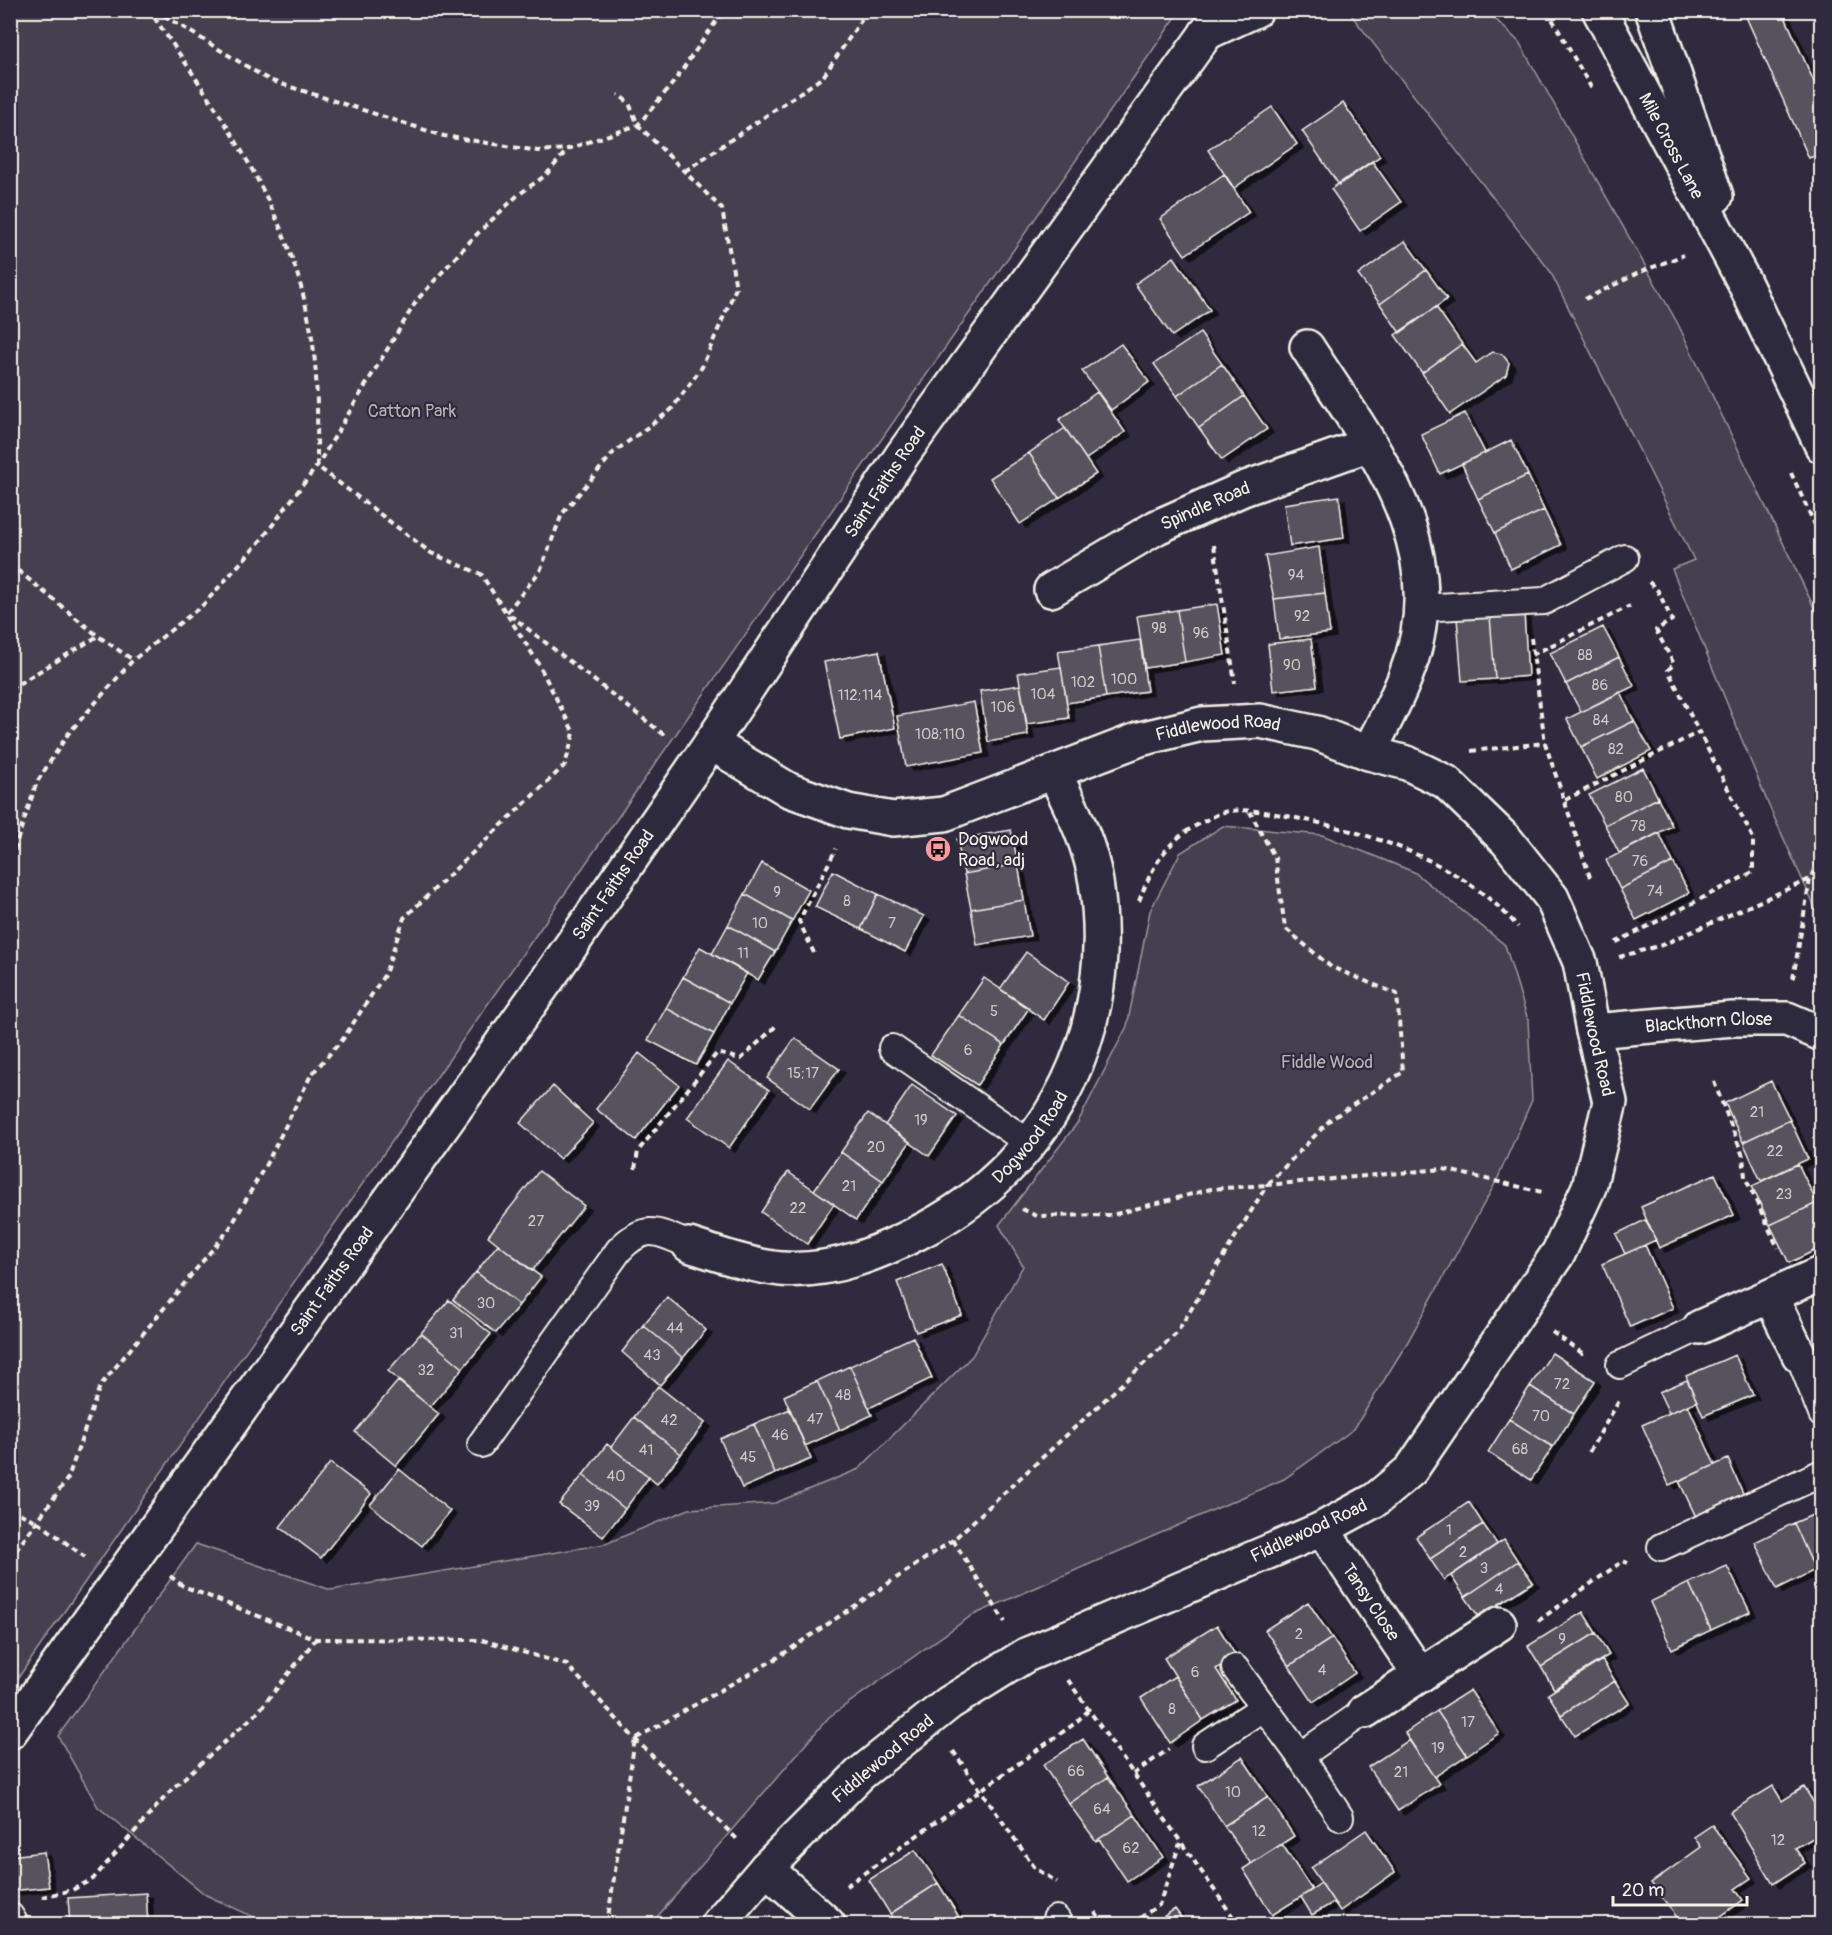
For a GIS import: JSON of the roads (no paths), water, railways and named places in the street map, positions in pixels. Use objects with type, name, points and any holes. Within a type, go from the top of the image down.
[{"type":"main road","name":"Saint Faiths Road","points":[[10,1732],[557,966],[711,743],[903,454],[1215,22],[1256,10]]},
{"type":"main road","name":"Mile Cross Lane","points":[[1599,10],[1744,282],[1821,446]]},
{"type":"main road","name":"Mile Cross Lane","points":[[1652,10],[1744,282]]},
{"type":"main road","points":[[1307,347],[1370,444],[1403,503],[1420,563],[1420,620],[1407,674],[1369,753]]},
{"type":"main road","name":"Spindle Road","points":[[1051,590],[1157,526],[1208,504],[1370,444]]},
{"type":"main road","name":"Fiddlewood Road","points":[[711,743],[789,790],[848,811],[893,819],[944,814],[1140,739],[1202,724],[1260,722],[1317,733],[1369,753],[1407,763],[1446,782],[1507,841],[1552,897],[1580,962],[1610,1102],[1589,1187],[1559,1252],[1411,1470],[1375,1500],[1322,1529],[1036,1651],[929,1719],[860,1773],[766,1868],[718,1924]]},
{"type":"main road","name":"Dogwood Road","points":[[689,1245],[781,1269],[839,1266],[903,1241],[958,1211],[1010,1167],[1048,1120],[1079,1059],[1096,1002],[1100,959],[1096,880],[1080,826],[1054,772]]},
{"type":"main road","name":"Blackthorn Close","points":[[1593,1031],[1733,1019],[1787,1018],[1821,1034]]},
{"type":"main road","points":[[1700,1327],[1796,1285],[1799,1355]]},
{"type":"main road","name":"Tansy Close","points":[[1322,1529],[1420,1675]]},
{"type":"main road","points":[[1365,1711],[1498,1624]]},
{"type":"main road","points":[[766,1868],[823,1919]]},
{"type":"lane","points":[[1420,608],[1544,601],[1625,558]]},
{"type":"lane","points":[[892,1048],[1029,1143]]},
{"type":"lane","points":[[481,1444],[619,1250],[633,1236],[647,1232],[664,1234],[689,1245]]},
{"type":"lane","points":[[1620,1365],[1700,1327]]},
{"type":"lane","points":[[1799,1355],[1821,1414]]},
{"type":"lane","points":[[1661,1546],[1821,1473]]},
{"type":"lane","points":[[1235,1668],[1300,1756],[1340,1817]]},
{"type":"lane","points":[[1205,1746],[1264,1707]]},
{"type":"lane","points":[[1300,1756],[1365,1711]]},
{"type":"lane","points":[[10,1916],[15,1924]]},
{"type":"place","name":"Dogwood Road, adj","points":[[938,849]]},
{"type":"park label","name":"Catton Park","points":[[412,411]]},
{"type":"park label","name":"Fiddle Wood","points":[[1327,1062]]}]
